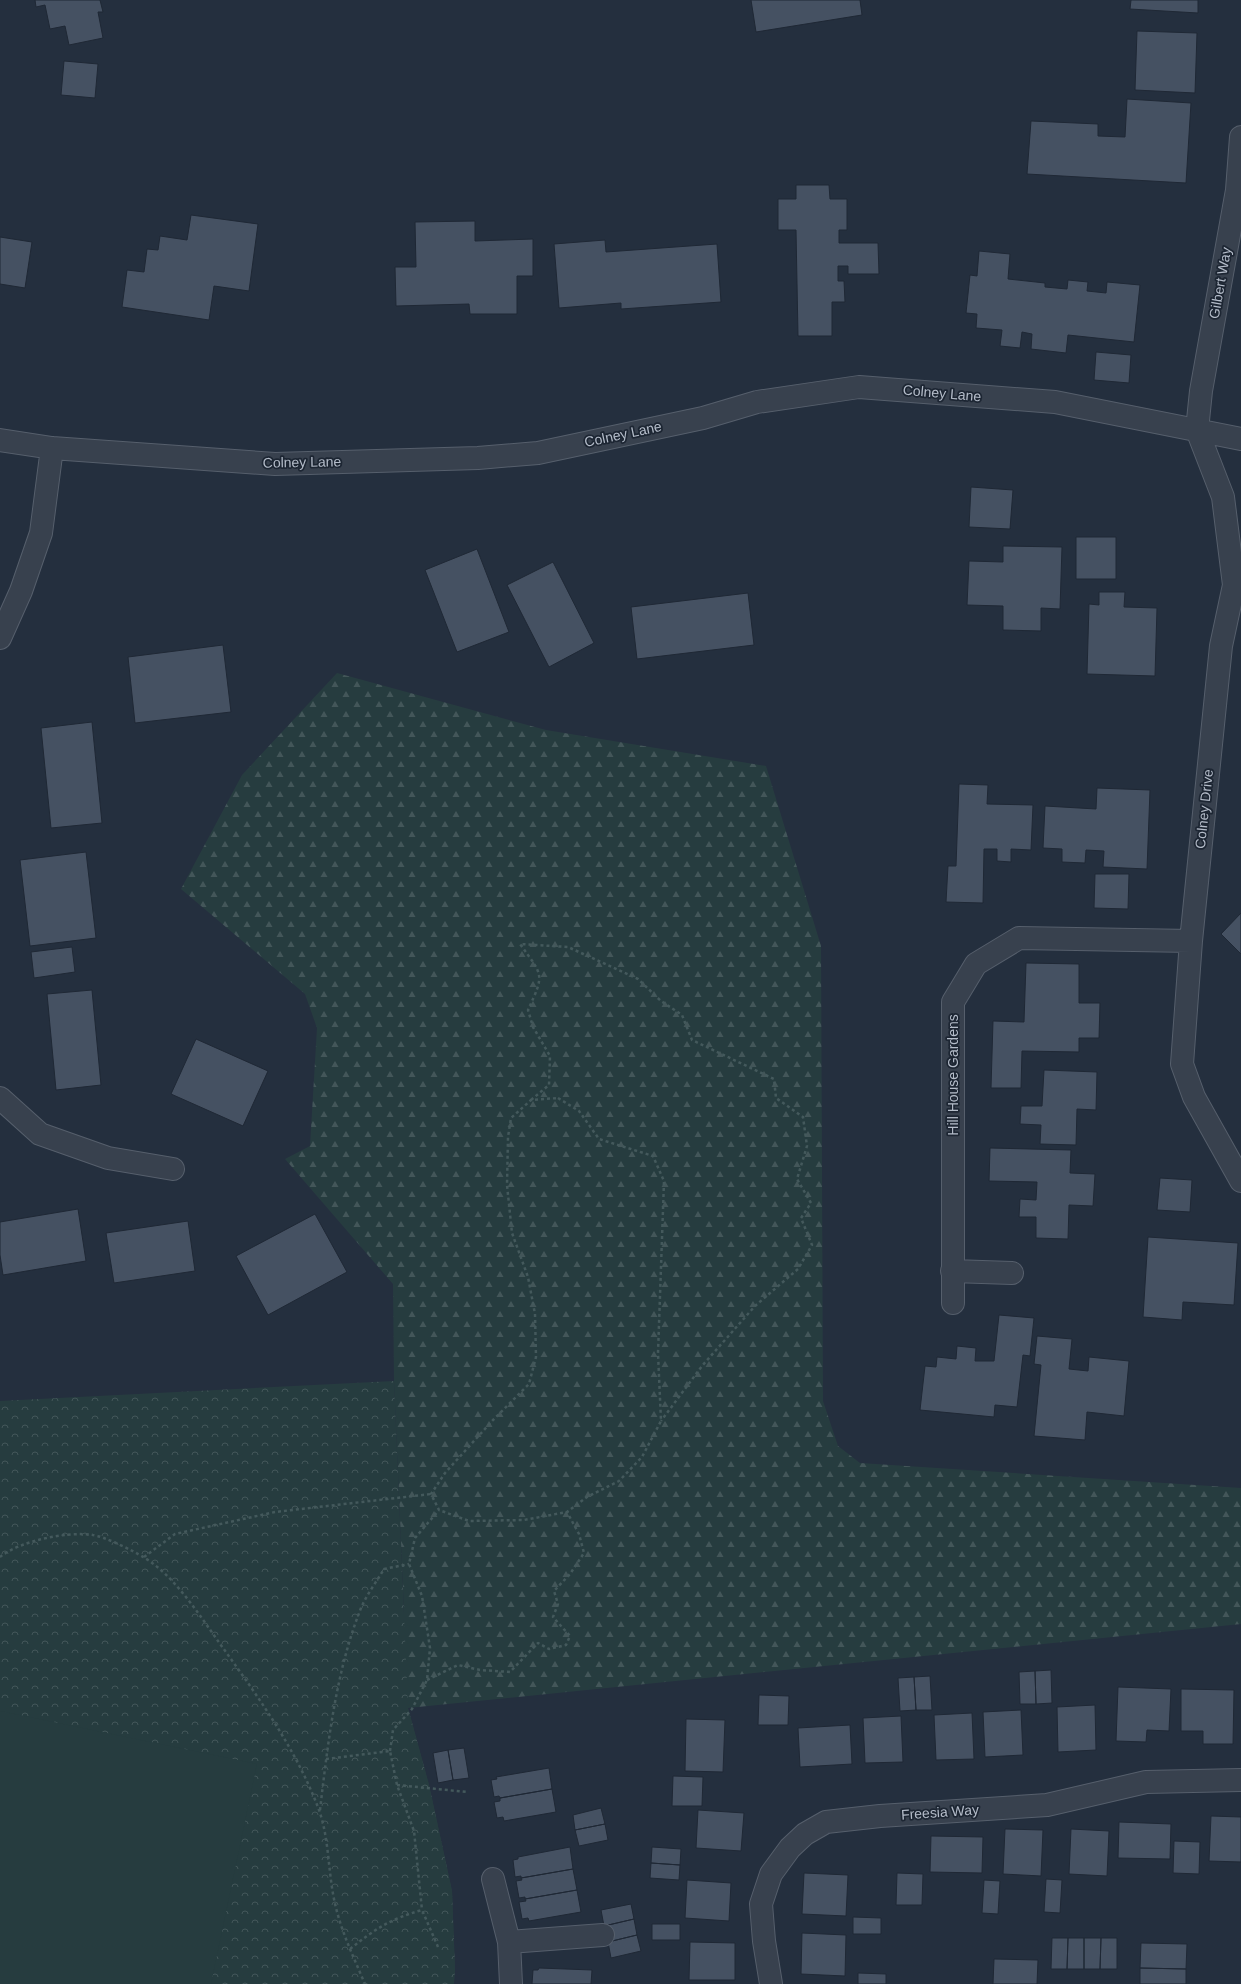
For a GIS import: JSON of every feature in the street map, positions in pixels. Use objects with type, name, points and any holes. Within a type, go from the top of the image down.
[{"type":"street","name":"Gilbert Way","points":[[1197,430],[1200,391],[1237,190],[1241,137]]},
{"type":"street","name":"Colney Lane","points":[[0,440],[52,448],[274,464],[486,457],[538,453],[703,418],[757,402],[859,387],[1055,402],[1241,439]]},
{"type":"street","name":"Colney Drive","points":[[1197,430],[1223,497],[1234,585],[1221,646],[1191,941],[1182,1064],[1194,1097],[1241,1181]]},
{"type":"street","points":[[0,638],[21,591],[41,533],[52,448]]},
{"type":"street","name":"Hill House Gardens","points":[[952,1303],[953,1002],[976,964],[1019,938],[1191,941]]},
{"type":"street","points":[[0,1098],[40,1134],[108,1158],[173,1169]]},
{"type":"street","points":[[952,1271],[1012,1273]]},
{"type":"street","name":"Freesia Way","points":[[771,1984],[764,1941],[761,1904],[771,1874],[790,1848],[805,1834],[826,1822],[880,1816],[1046,1805],[1146,1782],[1241,1780]]},
{"type":"street","points":[[493,1879],[509,1942],[511,1984]]},
{"type":"street","points":[[509,1942],[603,1935]]},
{"type":"path","points":[[144,1557],[175,1534],[275,1512],[431,1494],[445,1473],[493,1420],[529,1384],[536,1357],[535,1314],[528,1277],[512,1233],[507,1185],[508,1137],[511,1118],[549,1085],[550,1056],[533,1028],[528,1010],[540,984],[539,971],[520,944],[568,947],[638,979],[661,1001],[682,1015],[692,1040],[774,1079],[776,1098],[803,1117],[808,1146],[798,1179],[811,1203],[801,1218],[812,1245],[798,1269],[750,1311],[702,1366],[661,1421],[642,1457],[619,1481],[587,1498],[567,1512],[524,1520],[469,1521],[439,1510],[431,1494]]},
{"type":"path","points":[[531,1100],[558,1098],[580,1111],[599,1139],[654,1156],[664,1181],[658,1353],[661,1421]]},
{"type":"path","points":[[438,1947],[422,1910],[414,1831],[397,1785],[390,1751],[393,1730],[412,1709],[427,1680],[430,1648],[422,1596],[409,1564],[415,1538],[439,1510]]},
{"type":"path","points":[[427,1680],[458,1665],[480,1670],[510,1672],[538,1642],[549,1649],[566,1645],[570,1636],[553,1617],[558,1604],[554,1591],[570,1574],[584,1553],[579,1534],[567,1512]]},
{"type":"path","points":[[0,1557],[7,1551],[55,1535],[93,1535],[144,1557],[167,1576],[198,1613],[252,1688],[300,1764],[320,1812],[329,1857],[334,1899],[343,1933],[365,1984]]},
{"type":"path","points":[[320,1812],[326,1759],[344,1661],[362,1607],[384,1569],[409,1564]]},
{"type":"path","points":[[326,1759],[390,1751]]},
{"type":"path","points":[[397,1785],[467,1792]]},
{"type":"path","points":[[350,1949],[377,1927],[399,1916],[422,1910]]},
{"type":"green space","points":[[337,673],[546,730],[766,766],[821,946],[823,1401],[838,1446],[860,1463],[1241,1488],[1241,1624],[408,1708],[429,1785],[452,1891],[455,1971],[391,1982],[404,1612],[394,1381],[393,1284],[285,1159],[310,1146],[317,1028],[305,994],[181,889],[242,775]]},
{"type":"green space","points":[[394,1381],[408,1708],[429,1785],[452,1891],[455,1971],[454,1984],[0,1984],[0,1401]]},
{"type":"green space","points":[[0,1711],[257,1764],[211,1984],[0,1984]]},
{"type":"building","points":[[35,0],[100,0],[103,12],[98,12],[103,38],[69,45],[65,26],[50,29],[45,5],[36,7]]},
{"type":"building","points":[[751,0],[860,0],[862,15],[756,32]]},
{"type":"building","points":[[1131,0],[1198,0],[1198,13],[1130,9]]},
{"type":"building","points":[[1137,31],[1197,33],[1195,93],[1135,90]]},
{"type":"building","points":[[64,61],[98,64],[95,98],[61,95]]},
{"type":"building","points":[[1127,99],[1191,103],[1186,183],[1027,174],[1031,121],[1098,124],[1098,136],[1125,137]]},
{"type":"building","points":[[796,185],[829,185],[830,199],[847,199],[847,230],[839,230],[839,243],[878,243],[879,274],[848,274],[848,266],[838,266],[838,281],[844,281],[845,302],[832,302],[832,336],[798,336],[796,230],[778,230],[778,199],[796,199]]},
{"type":"building","points":[[191,215],[258,224],[249,291],[214,286],[209,320],[122,307],[127,270],[144,272],[147,249],[158,250],[160,236],[187,240]]},
{"type":"building","points":[[475,221],[475,241],[533,239],[533,276],[517,276],[517,314],[470,314],[469,304],[396,306],[395,267],[416,267],[415,222]]},
{"type":"building","points":[[0,237],[32,242],[25,288],[0,284]]},
{"type":"building","points":[[605,240],[606,252],[717,244],[721,302],[621,309],[621,303],[559,308],[554,244]]},
{"type":"building","points":[[979,251],[1010,254],[1008,279],[1045,283],[1045,287],[1067,289],[1068,280],[1088,282],[1087,291],[1106,293],[1107,282],[1140,285],[1134,342],[1068,335],[1066,353],[1031,349],[1032,334],[1022,332],[1020,348],[1000,346],[1002,330],[976,328],[977,314],[966,313],[970,275],[977,276]]},
{"type":"building","points":[[1096,352],[1131,355],[1129,383],[1094,380]]},
{"type":"building","points":[[971,487],[1013,490],[1010,529],[969,527]]},
{"type":"building","points":[[1076,537],[1116,537],[1116,579],[1076,579]]},
{"type":"building","points":[[1003,546],[1062,547],[1060,609],[1041,608],[1041,631],[1003,630],[1003,606],[967,605],[969,561],[1003,562]]},
{"type":"building","points":[[477,549],[509,632],[457,652],[425,570]]},
{"type":"building","points":[[553,562],[594,643],[549,667],[507,585]]},
{"type":"building","points":[[1099,592],[1125,592],[1124,607],[1157,608],[1155,676],[1087,674],[1089,604],[1099,605]]},
{"type":"building","points":[[748,593],[754,645],[637,659],[631,607]]},
{"type":"building","points":[[223,645],[231,712],[135,723],[128,657]]},
{"type":"building","points":[[92,722],[102,823],[51,828],[41,728]]},
{"type":"building","points":[[959,784],[988,785],[987,804],[1033,805],[1031,850],[1011,849],[1011,862],[997,861],[997,849],[984,849],[983,903],[946,902],[948,866],[956,866]]},
{"type":"building","points":[[1097,788],[1150,790],[1147,869],[1103,867],[1104,851],[1086,850],[1085,863],[1062,862],[1062,849],[1043,848],[1045,806],[1096,809]]},
{"type":"building","points":[[86,852],[96,938],[30,946],[20,860]]},
{"type":"building","points":[[1095,874],[1129,874],[1128,909],[1094,908]]},
{"type":"building","points":[[1241,913],[1241,954],[1221,934]]},
{"type":"building","points":[[72,947],[75,972],[34,978],[31,952]]},
{"type":"building","points":[[1026,963],[1079,964],[1079,1003],[1100,1003],[1099,1038],[1079,1038],[1079,1052],[1022,1051],[1021,1088],[991,1088],[993,1021],[1024,1022]]},
{"type":"building","points":[[92,990],[101,1085],[56,1090],[47,994]]},
{"type":"building","points":[[196,1039],[268,1071],[243,1126],[171,1094]]},
{"type":"building","points":[[1044,1070],[1097,1072],[1096,1110],[1077,1109],[1076,1145],[1040,1144],[1041,1125],[1020,1124],[1021,1106],[1042,1106]]},
{"type":"building","points":[[990,1148],[1071,1150],[1070,1173],[1095,1174],[1093,1206],[1069,1205],[1068,1239],[1036,1238],[1036,1217],[1019,1217],[1020,1199],[1036,1200],[1037,1182],[989,1181]]},
{"type":"building","points":[[1160,1178],[1192,1180],[1190,1212],[1157,1210]]},
{"type":"building","points":[[78,1209],[86,1261],[3,1275],[0,1255],[0,1222]]},
{"type":"building","points":[[315,1214],[347,1272],[268,1315],[236,1256]]},
{"type":"building","points":[[188,1221],[195,1271],[114,1283],[106,1233]]},
{"type":"building","points":[[1148,1237],[1238,1243],[1234,1305],[1183,1302],[1182,1320],[1143,1317]]},
{"type":"building","points":[[999,1315],[1034,1318],[1030,1356],[1023,1355],[1017,1407],[995,1405],[994,1417],[920,1410],[925,1366],[936,1367],[937,1357],[956,1359],[957,1346],[976,1348],[975,1361],[994,1361]]},
{"type":"building","points":[[1037,1336],[1072,1339],[1069,1369],[1088,1371],[1089,1357],[1129,1361],[1124,1416],[1087,1412],[1085,1440],[1034,1436],[1041,1365],[1034,1364]]},
{"type":"building","points":[[1051,1670],[1052,1703],[1036,1704],[1035,1671]]},
{"type":"building","points":[[1035,1671],[1036,1704],[1020,1704],[1019,1672]]},
{"type":"building","points":[[930,1676],[932,1710],[916,1710],[914,1677]]},
{"type":"building","points":[[914,1677],[916,1710],[900,1711],[898,1678]]},
{"type":"building","points":[[1118,1687],[1171,1689],[1169,1731],[1147,1730],[1146,1742],[1116,1741]]},
{"type":"building","points":[[1181,1689],[1234,1690],[1233,1744],[1203,1744],[1203,1731],[1181,1731]]},
{"type":"building","points":[[759,1695],[789,1696],[788,1725],[758,1725]]},
{"type":"building","points":[[1095,1705],[1096,1750],[1058,1752],[1057,1707]]},
{"type":"building","points":[[1021,1710],[1023,1755],[985,1757],[983,1712]]},
{"type":"building","points":[[972,1713],[974,1759],[936,1760],[934,1715]]},
{"type":"building","points":[[901,1716],[903,1762],[865,1763],[863,1718]]},
{"type":"building","points":[[686,1719],[725,1720],[723,1772],[685,1771]]},
{"type":"building","points":[[850,1725],[852,1764],[800,1767],[798,1728]]},
{"type":"building","points":[[464,1748],[469,1778],[453,1780],[448,1750]]},
{"type":"building","points":[[448,1750],[453,1780],[438,1783],[433,1753]]},
{"type":"building","points":[[549,1768],[552,1789],[500,1798],[499,1796],[494,1797],[491,1780],[497,1779],[496,1777]]},
{"type":"building","points":[[673,1776],[703,1777],[702,1806],[672,1806]]},
{"type":"building","points":[[552,1789],[556,1812],[504,1821],[503,1817],[497,1818],[494,1802],[500,1801],[500,1798]]},
{"type":"building","points":[[601,1808],[605,1824],[575,1830],[573,1815]]},
{"type":"building","points":[[698,1810],[744,1813],[741,1851],[696,1848]]},
{"type":"building","points":[[1211,1816],[1241,1817],[1241,1862],[1209,1861]]},
{"type":"building","points":[[1119,1822],[1171,1824],[1170,1859],[1118,1858]]},
{"type":"building","points":[[605,1824],[608,1840],[579,1846],[575,1830]]},
{"type":"building","points":[[1005,1829],[1043,1830],[1041,1876],[1003,1874]]},
{"type":"building","points":[[1071,1829],[1109,1831],[1107,1876],[1069,1874]]},
{"type":"building","points":[[931,1836],[983,1837],[982,1873],[930,1872]]},
{"type":"building","points":[[1174,1841],[1200,1842],[1199,1874],[1173,1873]]},
{"type":"building","points":[[570,1847],[573,1869],[521,1878],[521,1876],[515,1877],[513,1860],[518,1859],[518,1857]]},
{"type":"building","points":[[652,1847],[681,1849],[680,1865],[651,1863]]},
{"type":"building","points":[[651,1863],[680,1865],[679,1880],[650,1878]]},
{"type":"building","points":[[573,1869],[577,1890],[525,1899],[525,1897],[519,1898],[516,1881],[522,1880],[521,1878]]},
{"type":"building","points":[[804,1873],[848,1875],[846,1916],[802,1914]]},
{"type":"building","points":[[897,1873],[923,1874],[922,1905],[896,1905]]},
{"type":"building","points":[[1046,1879],[1062,1880],[1060,1913],[1044,1912]]},
{"type":"building","points":[[687,1880],[731,1883],[729,1921],[685,1918]]},
{"type":"building","points":[[984,1880],[1000,1881],[998,1914],[982,1913]]},
{"type":"building","points":[[577,1890],[581,1912],[529,1921],[528,1918],[522,1919],[519,1902],[526,1901],[525,1899]]},
{"type":"building","points":[[631,1904],[634,1919],[604,1926],[601,1910]]},
{"type":"building","points":[[853,1917],[881,1918],[881,1934],[853,1934]]},
{"type":"building","points":[[634,1919],[637,1935],[608,1942],[604,1926]]},
{"type":"building","points":[[652,1924],[680,1924],[680,1940],[652,1940]]},
{"type":"building","points":[[802,1933],[846,1935],[845,1976],[801,1974]]},
{"type":"building","points":[[637,1935],[641,1951],[611,1958],[608,1942]]},
{"type":"building","points":[[1052,1938],[1068,1938],[1067,1969],[1051,1969]]},
{"type":"building","points":[[1068,1938],[1084,1938],[1084,1969],[1067,1969]]},
{"type":"building","points":[[1084,1938],[1101,1938],[1100,1969],[1084,1969]]},
{"type":"building","points":[[1101,1938],[1117,1938],[1117,1969],[1100,1969]]},
{"type":"building","points":[[690,1942],[735,1943],[735,1980],[689,1980]]},
{"type":"building","points":[[1141,1943],[1187,1944],[1186,1969],[1140,1968]]},
{"type":"building","points":[[994,1959],[1038,1960],[1037,1984],[993,1984]]},
{"type":"building","points":[[539,1968],[592,1970],[591,1984],[532,1984],[533,1970],[538,1970]]},
{"type":"building","points":[[1140,1968],[1186,1969],[1186,1984],[1140,1984]]},
{"type":"building","points":[[858,1973],[886,1974],[886,1984],[858,1984]]}]
